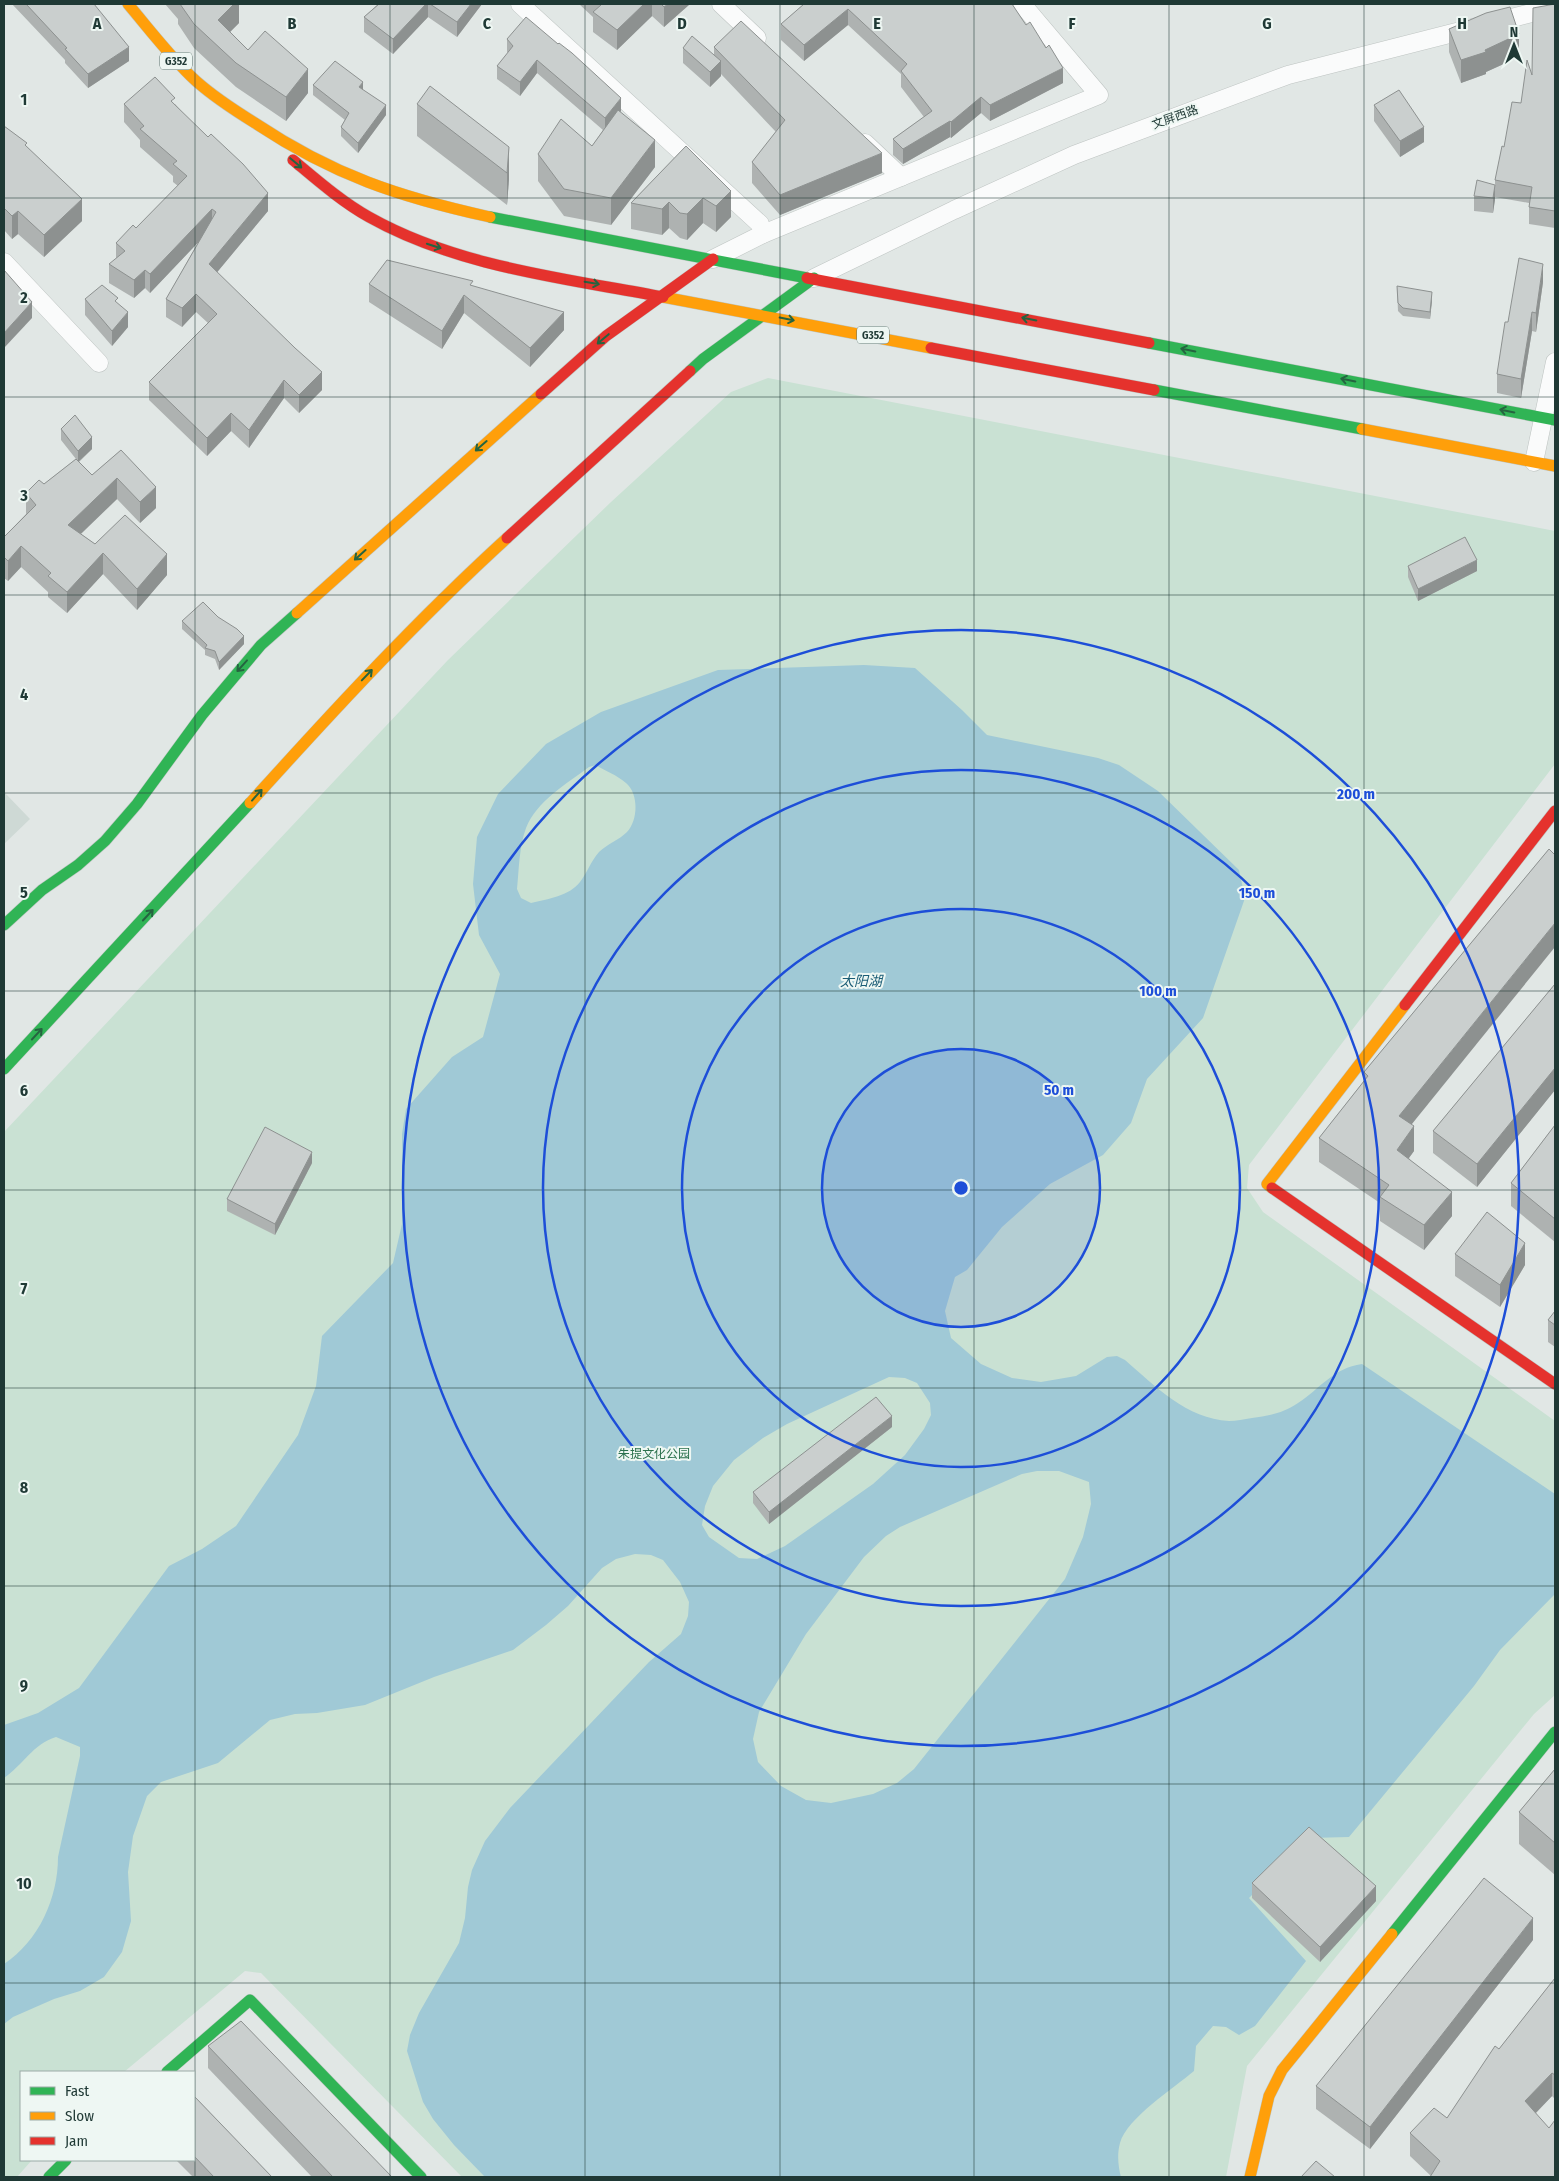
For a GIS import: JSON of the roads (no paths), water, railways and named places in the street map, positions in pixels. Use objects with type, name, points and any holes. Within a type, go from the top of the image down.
[{"type":"main road","name":"G352","points":[[128,4],[172,58],[207,90],[274,137],[314,160],[353,178],[415,199],[484,216],[1549,419]]},
{"type":"main road","name":"G352","points":[[232,108],[328,189],[368,217],[396,231],[454,253],[505,267],[1555,466]]},
{"type":"main road","points":[[4,925],[42,890],[78,865],[104,841],[137,804],[202,715],[261,645],[606,336],[713,259]]},
{"type":"main road","points":[[4,1069],[154,910],[349,694],[420,620],[494,549],[704,360],[814,278]]},
{"type":"main road","points":[[1555,811],[1267,1184],[1555,1384]]},
{"type":"main road","points":[[1250,2177],[1269,2096],[1282,2070],[1555,1732]]},
{"type":"main road","points":[[167,2071],[250,2000],[421,2177]]},
{"type":"main road","points":[[48,2177],[65,2161]]},
{"type":"street","points":[[520,4],[760,224],[763,234]]},
{"type":"street","points":[[721,4],[771,52]]},
{"type":"street","points":[[713,259],[763,234],[1099,95],[1022,4]]},
{"type":"street","name":"文屏西路","points":[[814,278],[1074,154],[1288,75],[1555,7]]},
{"type":"street","points":[[850,128],[900,177]]},
{"type":"street","points":[[4,262],[99,363]]},
{"type":"street","points":[[1534,462],[1549,419],[1555,362]]},
{"type":"water","name":"太阳湖","points":[[864,665],[915,668],[987,735],[1098,758],[1119,765],[1158,791],[1239,870],[1245,898],[1203,1018],[1147,1079],[1131,1123],[1103,1155],[1050,1184],[1002,1227],[967,1270],[955,1277],[945,1311],[951,1338],[981,1364],[1012,1378],[1041,1382],[1076,1376],[1107,1357],[1117,1356],[1125,1360],[1172,1400],[1199,1414],[1229,1421],[1276,1414],[1298,1403],[1335,1374],[1352,1366],[1362,1364],[1555,1494],[1555,1594],[1500,1650],[1474,1686],[1349,1837],[1309,1838],[1249,1898],[1306,1961],[1255,2026],[1239,2035],[1226,2027],[1213,2026],[1196,2046],[1194,2071],[1141,2114],[1124,2133],[1118,2151],[1121,2177],[485,2177],[454,2145],[433,2119],[423,2102],[407,2051],[410,2035],[419,2013],[459,1943],[465,1918],[468,1887],[472,1870],[485,1841],[510,1808],[649,1662],[681,1634],[688,1616],[689,1602],[680,1582],[663,1560],[651,1555],[635,1554],[616,1559],[602,1568],[568,1606],[513,1650],[434,1677],[365,1705],[317,1713],[295,1714],[270,1720],[218,1763],[161,1782],[147,1796],[133,1836],[128,1872],[131,1921],[122,1952],[104,1977],[80,1991],[54,1999],[13,2017],[4,2024],[4,1964],[27,1943],[36,1931],[50,1903],[80,1756],[80,1747],[56,1737],[48,1740],[34,1750],[4,1778],[4,1725],[38,1713],[79,1688],[169,1566],[202,1549],[236,1526],[298,1435],[316,1386],[322,1336],[393,1263],[402,1224],[402,1134],[406,1109],[452,1057],[483,1037],[500,974],[479,935],[473,884],[477,837],[498,794],[546,744],[601,712],[718,670]],"holes":[[[596,765],[619,778],[630,788],[635,800],[635,814],[631,827],[624,835],[599,852],[580,882],[570,891],[531,903],[521,898],[517,889],[521,851],[526,828],[531,818],[537,809],[553,794],[589,767]],[[889,1377],[905,1378],[917,1383],[930,1403],[931,1415],[924,1429],[905,1455],[873,1484],[785,1546],[757,1559],[739,1558],[709,1537],[702,1525],[705,1506],[713,1486],[734,1460],[763,1438],[787,1424]],[[1037,1471],[1059,1471],[1089,1482],[1091,1504],[1083,1537],[1065,1579],[914,1769],[897,1783],[873,1794],[831,1803],[806,1800],[781,1786],[758,1762],[753,1739],[759,1712],[806,1634],[864,1557],[886,1536],[900,1527],[1022,1474]]]},
{"type":"park label","name":"朱提文化公园","points":[[654,1454]]}]
